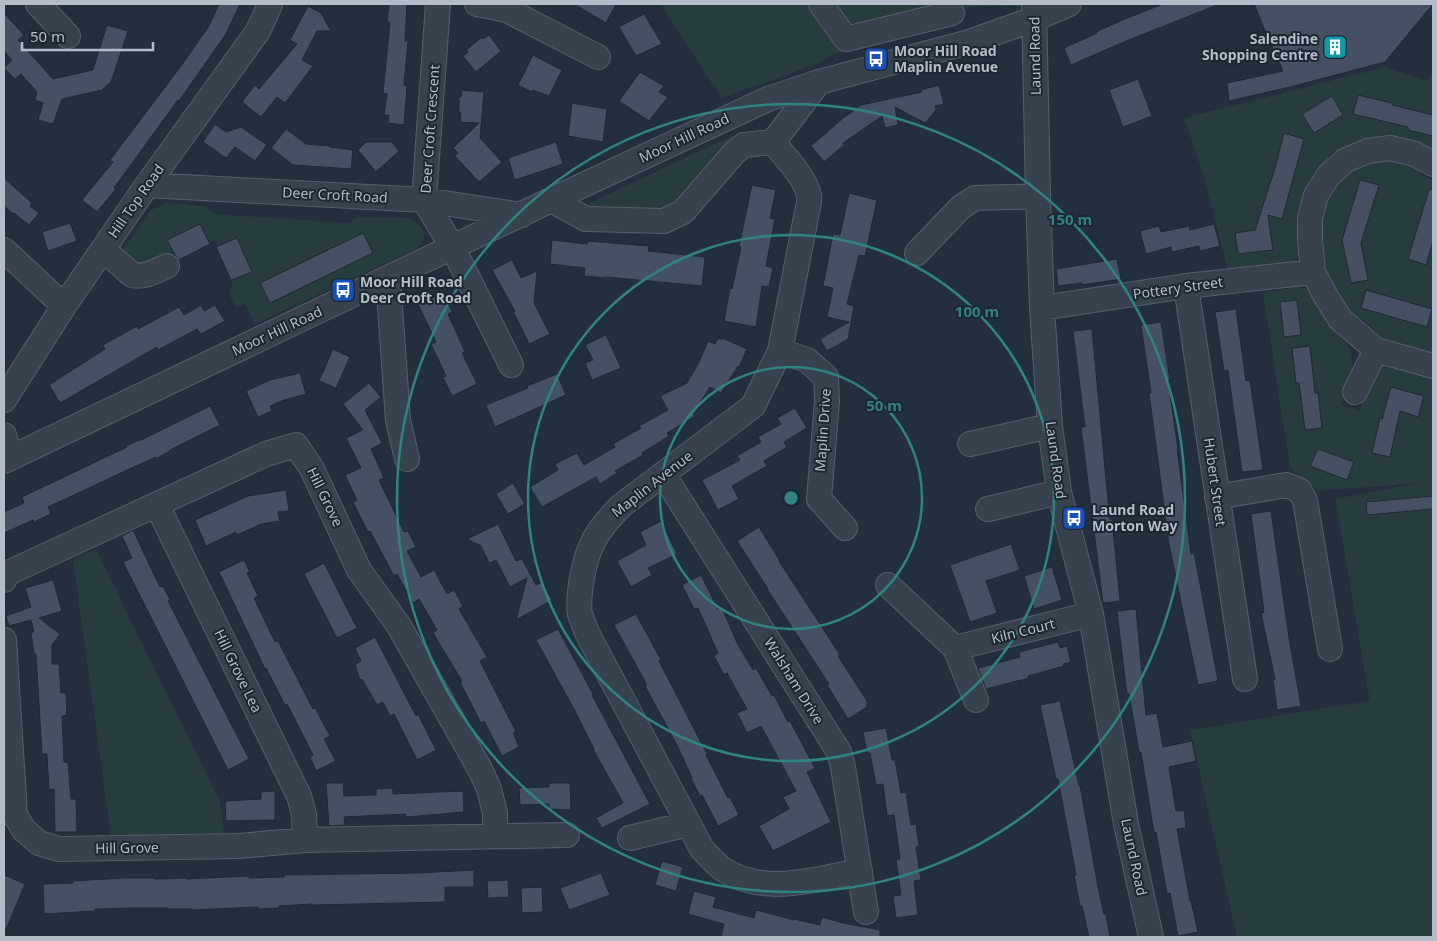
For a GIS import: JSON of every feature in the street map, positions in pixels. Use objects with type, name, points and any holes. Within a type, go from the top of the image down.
[{"type":"street","points":[[38,4],[68,36]]},
{"type":"street","name":"Hill Top Road","points":[[4,400],[64,306],[147,185],[258,31],[270,4]]},
{"type":"street","name":"Deer Croft Crescent","points":[[438,4],[424,200],[453,248],[512,365]]},
{"type":"street","points":[[477,4],[507,10],[598,57]]},
{"type":"street","points":[[821,4],[846,39],[950,8],[969,42]]},
{"type":"street","name":"Moor Hill Road","points":[[8,459],[551,200],[768,99],[819,82],[969,42],[1034,12],[1069,4]]},
{"type":"street","name":"Laund Road","points":[[1034,12],[1042,308],[1050,426],[1060,492],[1092,614],[1126,824],[1151,937]]},
{"type":"street","points":[[551,200],[586,219],[664,221],[683,212],[735,152],[744,145],[773,142],[819,82]]},
{"type":"street","name":"Maplin Avenue","points":[[773,142],[806,186],[809,197],[780,351],[754,406],[622,505],[604,523],[591,544],[584,566],[580,594],[580,612],[587,633],[688,824],[702,849],[723,869],[744,879],[765,884],[788,884],[860,871]]},
{"type":"street","points":[[1433,164],[1415,154],[1390,148],[1368,151],[1346,160],[1329,175],[1316,195],[1310,218],[1313,272],[1340,319],[1376,350],[1433,366]]},
{"type":"street","name":"Deer Croft Road","points":[[147,185],[424,200],[522,215]]},
{"type":"street","points":[[918,253],[961,207],[975,198],[1038,196]]},
{"type":"street","points":[[103,249],[128,272],[137,276],[146,275],[167,266]]},
{"type":"street","points":[[4,250],[64,306]]},
{"type":"street","name":"Pottery Street","points":[[1042,308],[1186,286],[1313,272]]},
{"type":"street","points":[[388,278],[398,420],[407,459]]},
{"type":"street","name":"Hubert Street","points":[[1186,286],[1245,679]]},
{"type":"street","points":[[1355,392],[1376,350]]},
{"type":"street","name":"Maplin Drive","points":[[780,351],[807,360],[826,377],[828,401],[818,499],[844,528]]},
{"type":"street","points":[[970,444],[1050,426]]},
{"type":"street","points":[[4,435],[8,459]]},
{"type":"street","name":"Hill Grove","points":[[4,580],[8,573],[266,454],[296,445],[312,468],[359,570],[399,626],[481,771],[489,789],[495,813],[495,836]]},
{"type":"street","name":"Walsham Drive","points":[[663,474],[839,752],[866,912]]},
{"type":"street","points":[[1217,497],[1286,485],[1299,490],[1306,500],[1330,649]]},
{"type":"street","points":[[988,509],[1060,492]]},
{"type":"street","name":"Hill Grove Lea","points":[[157,505],[299,796],[304,814],[305,840]]},
{"type":"street","points":[[888,585],[955,648],[976,700]]},
{"type":"street","name":"Kiln Court","points":[[955,648],[1092,614]]},
{"type":"street","name":"Hill Grove","points":[[4,640],[15,815],[24,830],[39,843],[59,849],[239,846],[305,840],[567,835]]},
{"type":"street","points":[[630,838],[688,824]]},
{"type":"green space","points":[[661,4],[1022,4],[1022,6],[947,8],[901,19],[817,64],[721,98]]},
{"type":"green space","points":[[1385,67],[1427,81],[1433,75],[1433,151],[1388,138],[1356,142],[1331,154],[1311,180],[1300,211],[1299,254],[1293,263],[1229,274],[1204,177],[1184,118]]},
{"type":"green space","points":[[733,135],[736,143],[679,205],[661,214],[593,212],[588,204]]},
{"type":"green space","points":[[1414,159],[1421,174],[1433,181],[1433,362],[1387,347],[1383,338],[1363,320],[1351,318],[1326,273],[1319,239],[1321,214],[1328,194],[1342,177],[1361,165],[1386,160]]},
{"type":"green space","points":[[168,203],[205,206],[213,214],[349,223],[357,217],[408,218],[418,224],[423,230],[424,239],[418,247],[410,252],[255,324],[245,304],[236,308],[229,294],[233,282],[215,240],[173,252],[141,270],[122,251],[151,210]]},
{"type":"green space","points":[[1296,287],[1305,288],[1311,293],[1325,317],[1351,352],[1353,369],[1341,405],[1360,411],[1371,377],[1376,369],[1386,365],[1433,378],[1433,937],[1237,937],[1190,730],[1370,701],[1335,499],[1420,483],[1318,491],[1290,468],[1263,293]]},
{"type":"green space","points":[[96,549],[220,802],[224,833],[111,837],[73,559]]},
{"type":"building","points":[[219,4],[240,4],[226,34],[114,188],[116,189],[97,212],[82,200],[113,162],[110,160],[209,26]]},
{"type":"building","points":[[389,4],[407,4],[405,41],[408,41],[404,85],[407,86],[404,125],[388,123],[389,115],[384,115],[387,94],[383,93],[390,22],[387,22]]},
{"type":"building","points":[[574,4],[616,4],[606,23]]},
{"type":"building","points":[[1163,4],[1217,5],[1071,65],[1064,48],[1120,21]]},
{"type":"building","name":"Salendine Shopping Centre","points":[[1254,4],[1433,4],[1385,62],[1229,101],[1227,83],[1283,71]]},
{"type":"building","points":[[308,6],[321,13],[331,31],[317,31],[302,60],[313,66],[285,103],[277,97],[261,117],[242,102],[255,85],[259,89],[297,44],[290,40]]},
{"type":"building","points":[[4,13],[24,35],[18,40],[53,79],[93,70],[107,25],[128,31],[111,82],[102,90],[62,99],[53,124],[38,120],[43,103],[35,100],[37,92],[21,74],[15,79],[4,68],[12,60],[4,53]]},
{"type":"building","points":[[644,14],[662,44],[636,56],[619,27]]},
{"type":"building","points":[[489,35],[501,51],[476,72],[463,56],[468,52],[466,50],[481,38],[483,39]]},
{"type":"building","points":[[533,55],[562,70],[549,96],[533,90],[532,92],[518,85]]},
{"type":"building","points":[[640,72],[664,86],[659,92],[668,97],[649,121],[619,101]]},
{"type":"building","points":[[1138,79],[1152,116],[1123,127],[1109,90]]},
{"type":"building","points":[[939,85],[944,104],[935,106],[936,110],[925,123],[895,107],[898,125],[885,128],[882,116],[843,143],[844,145],[824,162],[811,146],[861,105],[922,92],[921,90]]},
{"type":"building","points":[[462,90],[484,92],[480,138],[502,162],[479,182],[455,156],[458,153],[453,148],[479,123],[460,122],[459,97],[461,97]]},
{"type":"building","points":[[1358,95],[1433,115],[1433,136],[1408,130],[1408,127],[1353,114]]},
{"type":"building","points":[[1332,96],[1343,115],[1314,133],[1302,114]]},
{"type":"building","points":[[572,103],[607,109],[603,142],[568,136]]},
{"type":"building","points":[[215,124],[226,132],[241,127],[267,145],[255,161],[235,147],[226,158],[203,142]]},
{"type":"building","points":[[286,129],[306,144],[353,150],[351,169],[293,165],[271,148]]},
{"type":"building","points":[[1284,133],[1304,139],[1282,219],[1268,215],[1273,250],[1238,254],[1235,233],[1255,230]]},
{"type":"building","points":[[366,142],[392,142],[399,151],[376,172],[358,150]]},
{"type":"building","points":[[556,142],[563,164],[515,180],[508,158]]},
{"type":"building","points":[[4,178],[32,203],[30,206],[39,213],[29,225],[4,206]]},
{"type":"building","points":[[1360,180],[1379,185],[1361,243],[1368,280],[1351,283],[1342,240]]},
{"type":"building","points":[[752,185],[776,190],[770,218],[775,219],[766,266],[773,268],[769,287],[762,286],[756,327],[724,321],[730,288],[732,289],[741,247],[739,246]]},
{"type":"building","points":[[1429,189],[1433,189],[1433,241],[1426,265],[1408,259]]},
{"type":"building","points":[[849,193],[877,200],[865,256],[859,255],[847,304],[854,306],[848,339],[827,351],[820,339],[849,322],[827,317],[833,288],[823,286],[833,234],[840,235]]},
{"type":"building","points":[[70,223],[77,241],[48,251],[42,232]]},
{"type":"building","points":[[200,224],[210,244],[179,260],[167,240]]},
{"type":"building","points":[[1214,224],[1220,246],[1200,251],[1199,246],[1172,252],[1171,247],[1146,254],[1140,231],[1159,226],[1161,232],[1189,226],[1190,230]]},
{"type":"building","points":[[363,233],[373,253],[270,303],[260,283]]},
{"type":"building","points":[[237,238],[252,272],[231,280],[216,247]]},
{"type":"building","points":[[552,240],[587,244],[588,241],[649,246],[648,251],[705,257],[702,286],[584,276],[585,268],[550,264]]},
{"type":"building","points":[[1117,259],[1121,279],[1082,285],[1082,283],[1058,286],[1056,269]]},
{"type":"building","points":[[512,260],[521,278],[537,271],[534,303],[550,334],[529,344],[513,311],[515,311],[492,270]]},
{"type":"building","points":[[1366,290],[1432,309],[1427,327],[1361,308]]},
{"type":"building","points":[[443,293],[452,312],[448,314],[465,352],[462,353],[477,384],[452,396],[443,377],[446,376],[431,344],[436,342],[418,304]]},
{"type":"building","points":[[1297,300],[1301,335],[1284,337],[1280,302]]},
{"type":"building","points":[[201,305],[204,311],[215,305],[225,321],[201,334],[197,329],[158,350],[157,347],[60,403],[49,385],[105,349],[103,345],[137,326],[138,329],[179,307],[184,315]]},
{"type":"building","points":[[1236,309],[1246,381],[1250,380],[1263,470],[1242,472],[1228,370],[1224,371],[1215,312]]},
{"type":"building","points":[[1161,322],[1191,554],[1194,553],[1218,681],[1198,685],[1169,544],[1141,325]]},
{"type":"building","points":[[1092,329],[1110,519],[1112,519],[1120,601],[1103,603],[1081,427],[1085,427],[1073,331]]},
{"type":"building","points":[[606,335],[621,368],[592,380],[585,363],[593,360],[585,345]]},
{"type":"building","points":[[718,338],[747,349],[739,367],[721,393],[710,387],[693,414],[695,416],[667,433],[669,436],[642,453],[643,455],[615,471],[617,473],[600,484],[596,477],[542,507],[530,487],[558,470],[555,464],[577,453],[584,465],[615,447],[613,444],[641,428],[639,426],[668,410],[660,396],[687,383],[708,341],[715,344]]},
{"type":"building","points":[[1310,346],[1315,393],[1318,393],[1322,428],[1305,430],[1299,383],[1296,383],[1292,348]]},
{"type":"building","points":[[333,349],[350,357],[336,388],[319,381]]},
{"type":"building","points":[[300,373],[306,394],[270,406],[272,411],[258,417],[246,391],[270,380]]},
{"type":"building","points":[[557,374],[566,395],[495,427],[486,405]]},
{"type":"building","points":[[369,383],[381,397],[365,410],[382,443],[371,449],[384,478],[379,480],[404,532],[408,531],[416,547],[407,551],[421,577],[434,570],[447,594],[454,590],[463,606],[459,609],[487,657],[480,661],[516,732],[513,733],[519,747],[502,756],[484,721],[481,723],[460,682],[462,681],[433,633],[437,630],[419,599],[413,603],[397,574],[394,576],[353,502],[357,500],[345,475],[361,468],[346,438],[363,430],[343,404]]},
{"type":"building","points":[[1391,387],[1424,396],[1418,417],[1400,411],[1390,457],[1372,453],[1380,418],[1382,419]]},
{"type":"building","points":[[210,406],[220,425],[157,458],[48,507],[51,514],[4,533],[4,512],[24,503],[22,497]]},
{"type":"building","points":[[795,408],[807,428],[784,442],[787,447],[764,461],[767,466],[732,486],[739,499],[718,510],[702,480],[740,460],[737,456],[761,442],[758,437],[781,424],[777,418]]},
{"type":"building","points":[[1318,449],[1354,462],[1347,480],[1310,466]]},
{"type":"building","points":[[513,483],[525,504],[508,514],[496,494]]},
{"type":"building","points":[[286,490],[289,511],[278,512],[280,521],[261,524],[237,535],[236,532],[206,546],[195,520],[248,496]]},
{"type":"building","points":[[1433,496],[1433,509],[1367,515],[1366,502]]},
{"type":"building","points":[[1271,511],[1289,638],[1301,706],[1277,710],[1273,679],[1275,679],[1261,613],[1264,612],[1251,514]]},
{"type":"building","points":[[661,521],[677,554],[648,568],[652,575],[631,587],[617,561],[646,545],[640,532]]},
{"type":"building","points":[[498,524],[516,561],[522,559],[536,585],[542,582],[552,600],[516,620],[527,578],[510,587],[496,560],[489,563],[481,546],[467,539]]},
{"type":"building","points":[[759,527],[867,701],[867,707],[848,719],[827,685],[829,684],[737,541]]},
{"type":"building","points":[[133,530],[160,587],[163,586],[170,600],[168,601],[249,759],[228,770],[123,562],[132,558],[122,536]]},
{"type":"building","points":[[1011,544],[1020,570],[986,581],[997,613],[970,622],[950,565]]},
{"type":"building","points":[[244,560],[250,572],[247,573],[258,596],[254,598],[275,642],[278,641],[313,709],[315,708],[330,736],[324,739],[336,761],[316,771],[310,757],[313,755],[287,704],[285,705],[265,669],[219,572]]},
{"type":"building","points":[[324,563],[357,628],[337,638],[304,574]]},
{"type":"building","points":[[1052,567],[1062,600],[1034,609],[1024,576]]},
{"type":"building","points":[[701,575],[718,609],[722,608],[737,643],[753,670],[756,668],[772,696],[774,695],[815,768],[807,772],[831,822],[773,851],[759,826],[789,809],[783,797],[796,791],[761,726],[747,733],[737,713],[747,709],[727,673],[724,675],[714,656],[718,653],[698,608],[694,609],[682,585]]},
{"type":"building","points":[[53,580],[62,611],[39,618],[60,634],[52,645],[52,664],[59,664],[61,693],[66,693],[67,715],[62,716],[64,762],[68,762],[71,799],[76,799],[77,832],[55,832],[54,789],[49,790],[47,754],[42,754],[36,654],[34,654],[31,632],[34,632],[31,620],[9,626],[6,616],[31,607],[25,588]]},
{"type":"building","points":[[1136,609],[1146,715],[1157,713],[1163,747],[1192,741],[1196,761],[1169,767],[1176,811],[1184,810],[1186,828],[1177,829],[1190,901],[1198,932],[1178,936],[1170,893],[1167,894],[1156,832],[1154,833],[1141,752],[1139,752],[1125,679],[1117,611]]},
{"type":"building","points":[[636,614],[661,660],[659,661],[728,798],[730,797],[739,815],[718,826],[702,795],[700,796],[678,747],[645,686],[647,685],[614,625]]},
{"type":"building","points":[[558,629],[650,804],[602,828],[596,818],[623,803],[536,640]]},
{"type":"building","points":[[375,637],[436,750],[417,760],[394,714],[390,716],[383,702],[377,705],[362,679],[360,680],[355,665],[361,661],[355,648]]},
{"type":"building","points":[[1058,642],[1060,648],[1067,646],[1071,662],[1063,664],[1064,666],[1028,676],[1029,678],[986,689],[978,668],[1020,657],[1019,652]]},
{"type":"building","points":[[1060,701],[1080,785],[1098,887],[1110,937],[1089,937],[1082,906],[1080,906],[1058,779],[1056,779],[1040,705]]},
{"type":"building","points":[[886,728],[892,760],[895,760],[901,793],[906,792],[911,825],[916,824],[919,846],[916,847],[921,880],[914,881],[918,915],[896,918],[893,896],[901,895],[896,860],[900,859],[894,815],[887,816],[883,784],[876,785],[870,753],[867,753],[863,732]]},
{"type":"building","points":[[326,783],[343,783],[344,796],[376,795],[376,789],[393,788],[393,794],[463,791],[464,812],[406,817],[405,814],[344,817],[345,825],[329,826]]},
{"type":"building","points":[[549,783],[570,783],[571,810],[549,809],[549,804],[520,805],[519,788],[549,787]]},
{"type":"building","points":[[275,791],[275,820],[226,821],[225,801],[261,799],[261,792]]},
{"type":"building","points":[[662,861],[683,867],[676,891],[655,885]]},
{"type":"building","points":[[474,870],[474,887],[445,887],[445,902],[312,904],[258,909],[258,907],[193,910],[167,908],[95,909],[95,911],[44,914],[43,884],[123,878],[187,879],[249,876],[249,878],[284,877],[284,875]]},
{"type":"building","points":[[601,873],[610,895],[569,910],[560,888]]},
{"type":"building","points":[[4,875],[25,884],[4,934]]},
{"type":"building","points":[[508,880],[509,897],[488,898],[487,881]]},
{"type":"building","points":[[542,887],[543,912],[522,913],[521,888]]},
{"type":"building","points":[[694,891],[716,897],[713,907],[754,918],[756,910],[820,925],[822,917],[880,930],[880,937],[721,937],[724,924],[688,914]]},
{"type":"place","name":"Salendine Shopping Centre","points":[[1335,47]]},
{"type":"place","name":"Moor Hill Road Maplin Avenue","points":[[876,59]]},
{"type":"place","name":"Moor Hill Road Deer Croft Road","points":[[343,290]]},
{"type":"place","name":"Laund Road Morton Way","points":[[1074,518]]}]
